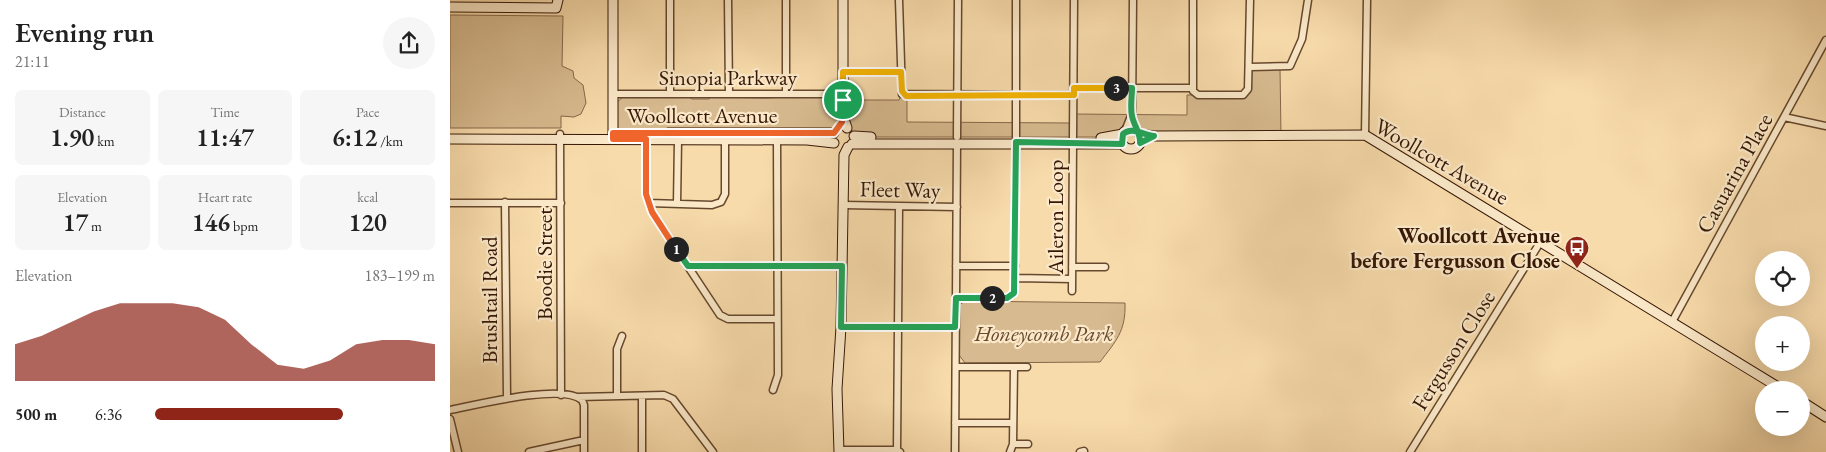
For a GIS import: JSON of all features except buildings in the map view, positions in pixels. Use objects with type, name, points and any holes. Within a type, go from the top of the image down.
[{"type":"street","points":[[450,7],[497,4],[556,8],[558,0]]},
{"type":"street","points":[[613,0],[613,136]]},
{"type":"street","points":[[670,0],[670,94]]},
{"type":"street","points":[[728,0],[729,93]]},
{"type":"street","points":[[786,0],[786,94]]},
{"type":"street","points":[[843,0],[843,116],[840,130],[845,145],[841,327],[837,389],[839,451],[899,451],[898,327],[900,207]]},
{"type":"street","points":[[899,0],[902,94],[1016,95],[1132,88],[1193,88]]},
{"type":"street","points":[[955,452],[958,0]]},
{"type":"street","points":[[956,298],[1007,298],[1014,293],[1016,0]]},
{"type":"street","name":"Aileron Loop","points":[[1072,291],[1074,0]]},
{"type":"street","points":[[1133,0],[1132,115],[1139,136]]},
{"type":"street","points":[[1193,0],[1193,92],[1198,95],[1243,95],[1248,89],[1250,67],[1250,0]]},
{"type":"street","points":[[1250,67],[1290,66],[1300,45],[1308,0]]},
{"type":"street","points":[[1365,135],[1367,0]]},
{"type":"street","name":"Casuarina Place","points":[[1672,322],[1826,40]]},
{"type":"street","points":[[843,72],[901,72]]},
{"type":"street","name":"Sinopia Parkway","points":[[614,94],[843,94]]},
{"type":"street","points":[[1122,144],[1124,132],[1132,115]]},
{"type":"street","points":[[1784,117],[1826,126]]},
{"type":"street","name":"Woollcott Avenue","points":[[613,136],[678,140],[823,141],[845,145],[957,140],[1073,140],[1108,138],[1132,129],[1139,136],[1365,135],[1541,240],[1768,381]]},
{"type":"street","points":[[840,130],[845,145]]},
{"type":"street","name":"Woollcott Avenue","points":[[450,139],[840,130]]},
{"type":"street","name":"Woollcott Avenue","points":[[450,134],[560,137]]},
{"type":"street","name":"Woollcott Avenue","points":[[1073,140],[1122,144],[1126,148],[1132,149],[1139,136]]},
{"type":"street","name":"Boodie Street","points":[[560,137],[561,395]]},
{"type":"street","points":[[646,139],[646,194],[652,212],[720,315],[728,319],[777,319]]},
{"type":"street","points":[[677,204],[678,140]]},
{"type":"street","points":[[649,203],[712,205],[721,202],[725,194],[725,140]]},
{"type":"street","points":[[773,390],[778,375],[777,140]]},
{"type":"street","points":[[450,202],[561,202]]},
{"type":"street","name":"Brushtail Road","points":[[505,202],[507,398]]},
{"type":"street","name":"Fleet Way","points":[[843,205],[958,208]]},
{"type":"street","name":"Fergusson Close","points":[[1410,452],[1541,240]]},
{"type":"street","points":[[688,266],[842,266]]},
{"type":"street","points":[[956,266],[1015,266]]},
{"type":"street","points":[[1072,267],[1105,267]]},
{"type":"street","points":[[1015,278],[1072,279]]},
{"type":"street","points":[[841,327],[955,327]]},
{"type":"street","points":[[617,396],[617,349],[622,336]]},
{"type":"street","points":[[956,367],[1027,367]]},
{"type":"street","points":[[1010,452],[1013,444],[1014,367]]},
{"type":"street","points":[[450,410],[518,395],[664,395],[673,399],[713,452]]},
{"type":"street","points":[[578,396],[584,405],[584,452]]},
{"type":"street","points":[[642,396],[642,452]]},
{"type":"street","points":[[1810,407],[1826,417]]},
{"type":"street","points":[[450,418],[458,452]]},
{"type":"street","points":[[955,423],[1013,423]]},
{"type":"street","points":[[529,452],[584,440]]},
{"type":"street","points":[[1013,444],[1028,444]]},
{"type":"green space","points":[[450,15],[563,16],[562,66],[573,71],[574,78],[583,85],[586,103],[581,114],[574,117],[561,116],[561,128],[450,128]]},
{"type":"green space","points":[[1250,67],[1280,68],[1281,136],[1154,136],[1132,129],[1109,137],[862,137],[847,128],[839,128],[834,133],[814,131],[623,132],[617,127],[616,103],[623,97],[689,97],[692,99],[709,99],[711,97],[766,98],[843,94],[844,100],[899,100],[902,94],[907,96],[907,122],[1073,123],[1073,114],[1187,115],[1187,95],[1245,94]]},
{"type":"green space","name":"Honeycomb Park","points":[[965,301],[1125,303],[1125,313],[1119,335],[1100,362],[965,363],[959,355],[958,306]]},
{"type":"place","name":"Woollcott Avenue before Fergusson Close","points":[[1577,269]]},
{"type":"route","points":[[843,100],[842,122],[834,133],[613,133],[613,139],[646,139],[646,194],[652,212],[688,266],[842,266],[841,327],[955,327],[956,298],[1007,298],[1014,293],[1016,142],[1122,144],[1121,138],[1123,134],[1132,129],[1139,134],[1154,136],[1140,143],[1141,138],[1139,134],[1137,132],[1134,126],[1132,115],[1132,88],[1074,88],[1074,95],[906,96],[902,94],[901,72],[843,72],[843,100]]}]
